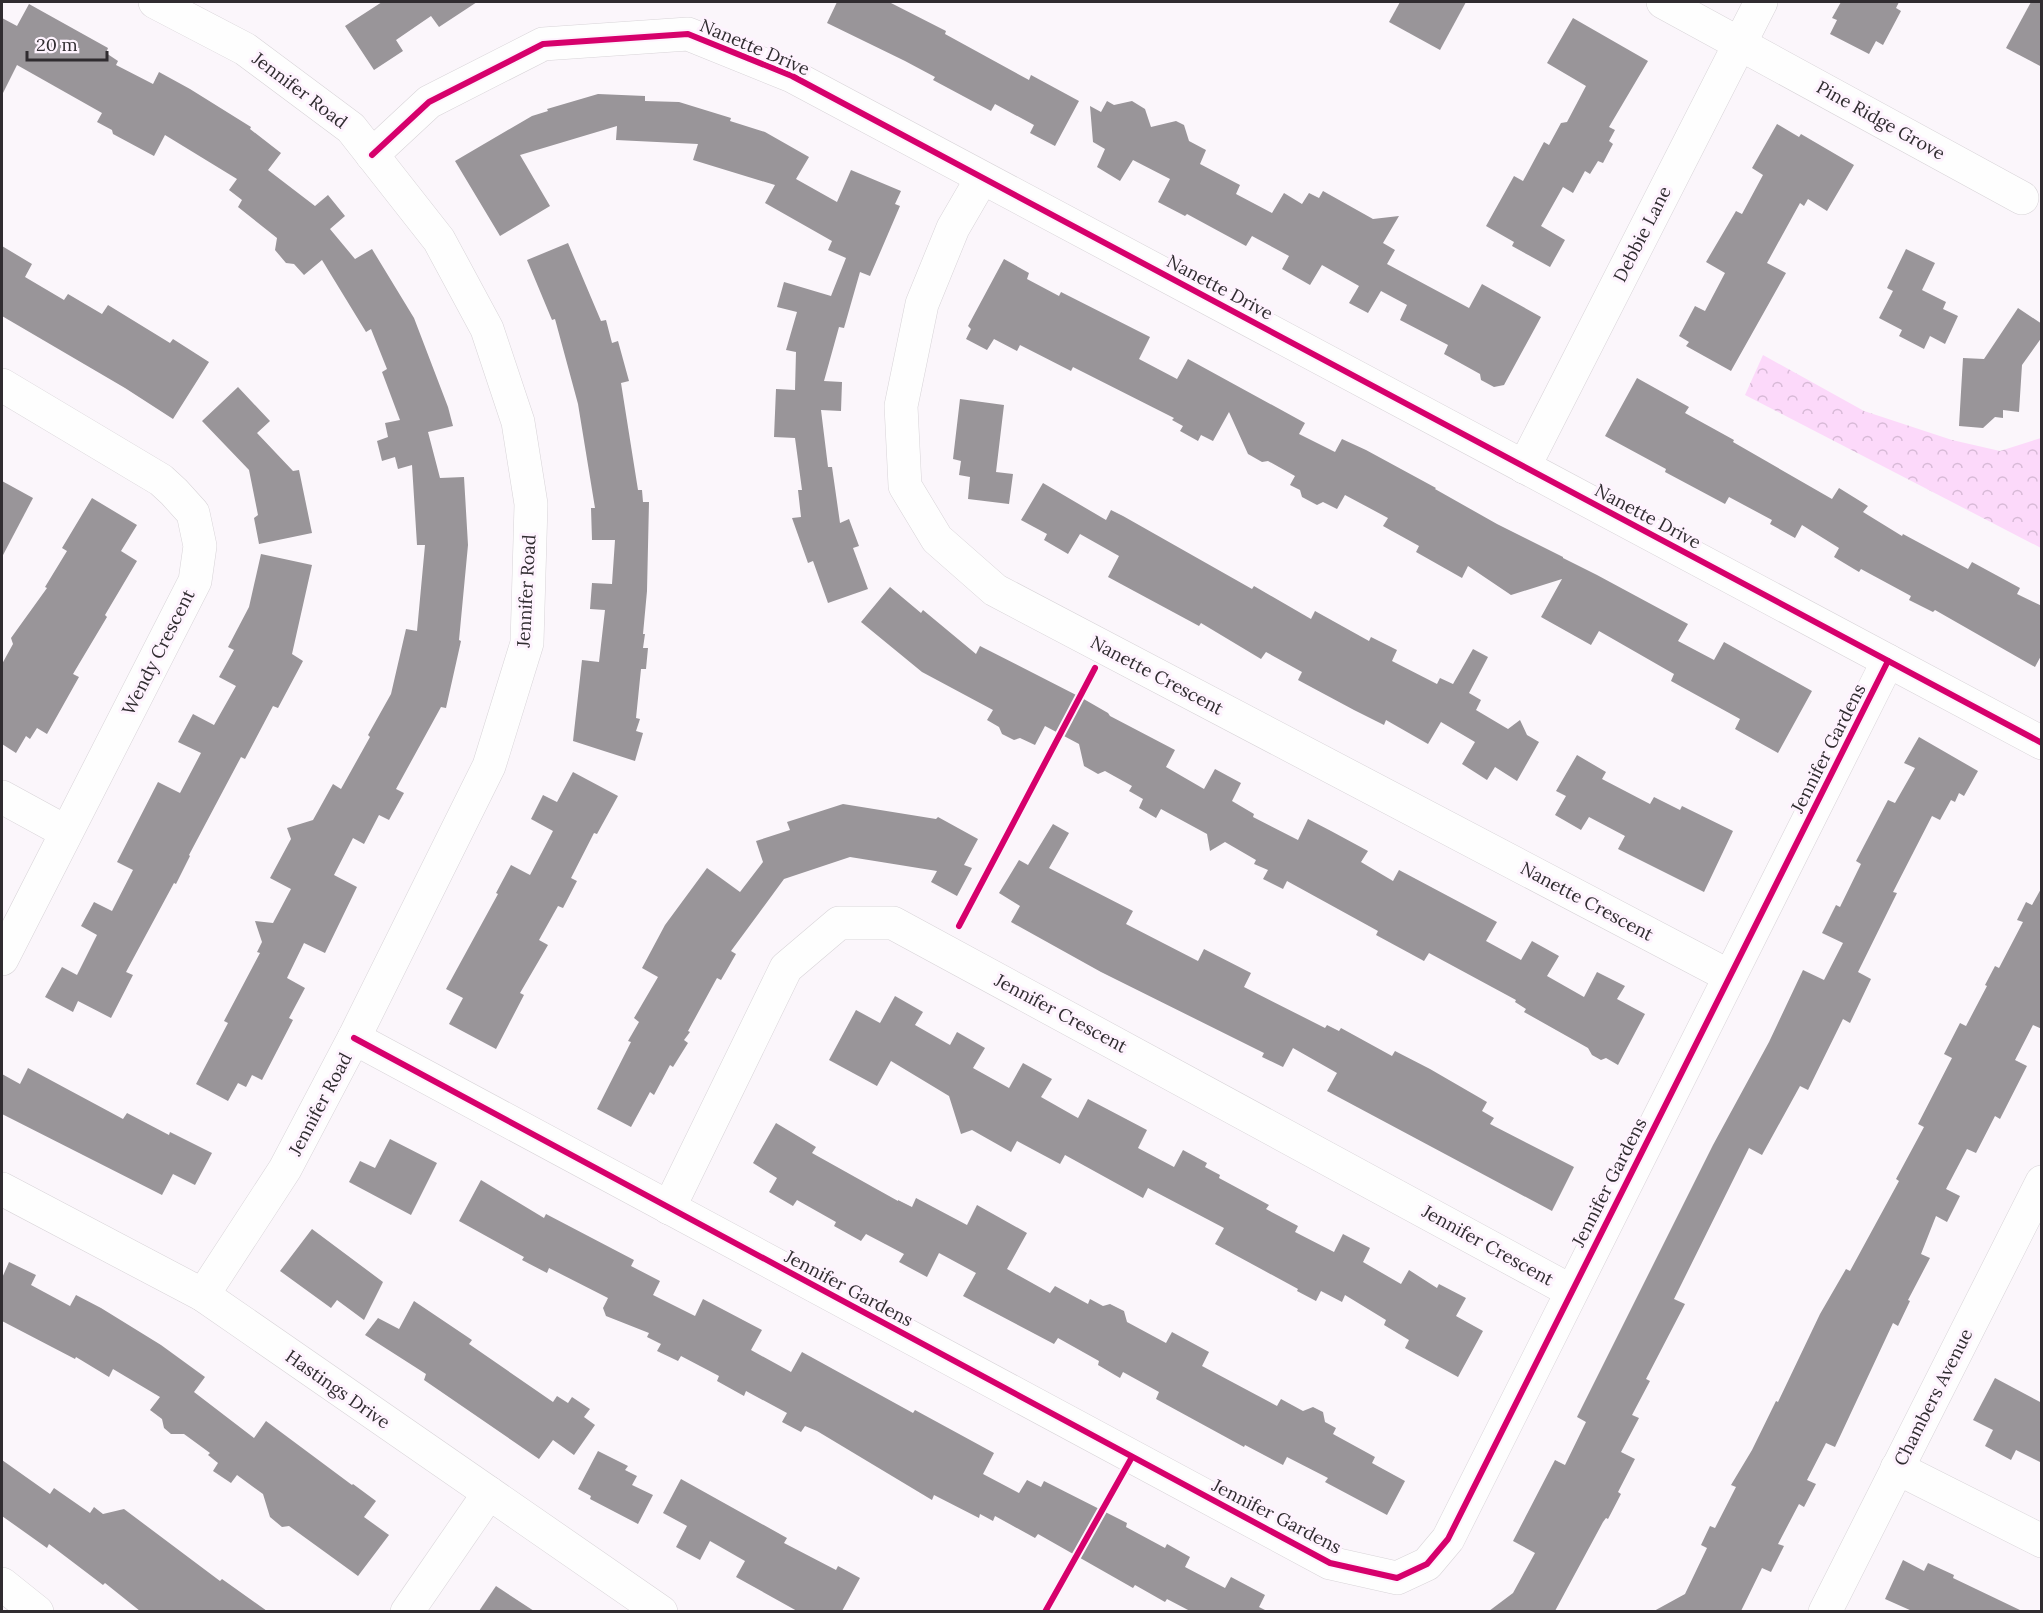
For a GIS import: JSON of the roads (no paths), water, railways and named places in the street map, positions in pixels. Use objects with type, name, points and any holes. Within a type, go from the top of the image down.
[{"type":"street","name":"Jennifer Road","points":[[155,2],[244,49],[351,128],[439,240],[487,329],[518,422],[531,504],[527,643],[489,766],[354,1038],[285,1169],[203,1295]]},
{"type":"street","name":"Pine Ridge Grove","points":[[1663,2],[2022,198]]},
{"type":"street","name":"Debbie Lane","points":[[1524,467],[1761,2]]},
{"type":"street","name":"Nanette Drive","points":[[372,155],[429,102],[543,44],[688,34],[792,76],[2042,743]]},
{"type":"street","name":"Nanette Crescent","points":[[982,178],[953,228],[922,304],[901,406],[905,486],[937,539],[995,590],[1730,976]]},
{"type":"street","name":"Wendy Crescent","points":[[2,385],[161,480],[193,513],[200,546],[195,581],[2,959]]},
{"type":"street","name":"Jennifer Gardens","points":[[354,1038],[1330,1563],[1397,1578],[1427,1564],[1448,1539],[1888,662]]},
{"type":"street","points":[[2,797],[66,832]]},
{"type":"street","name":"Jennifer Crescent","points":[[669,1208],[786,968],[838,923],[893,922],[1571,1291]]},
{"type":"street","name":"Chambers Avenue","points":[[1825,1611],[2042,1182]]},
{"type":"street","name":"Hastings Drive","points":[[2,1189],[203,1295],[661,1611]]},
{"type":"street","points":[[1897,1468],[2042,1541]]},
{"type":"street","points":[[407,1611],[489,1493]]},
{"type":"street","points":[[2,1584],[37,1611]]}]
